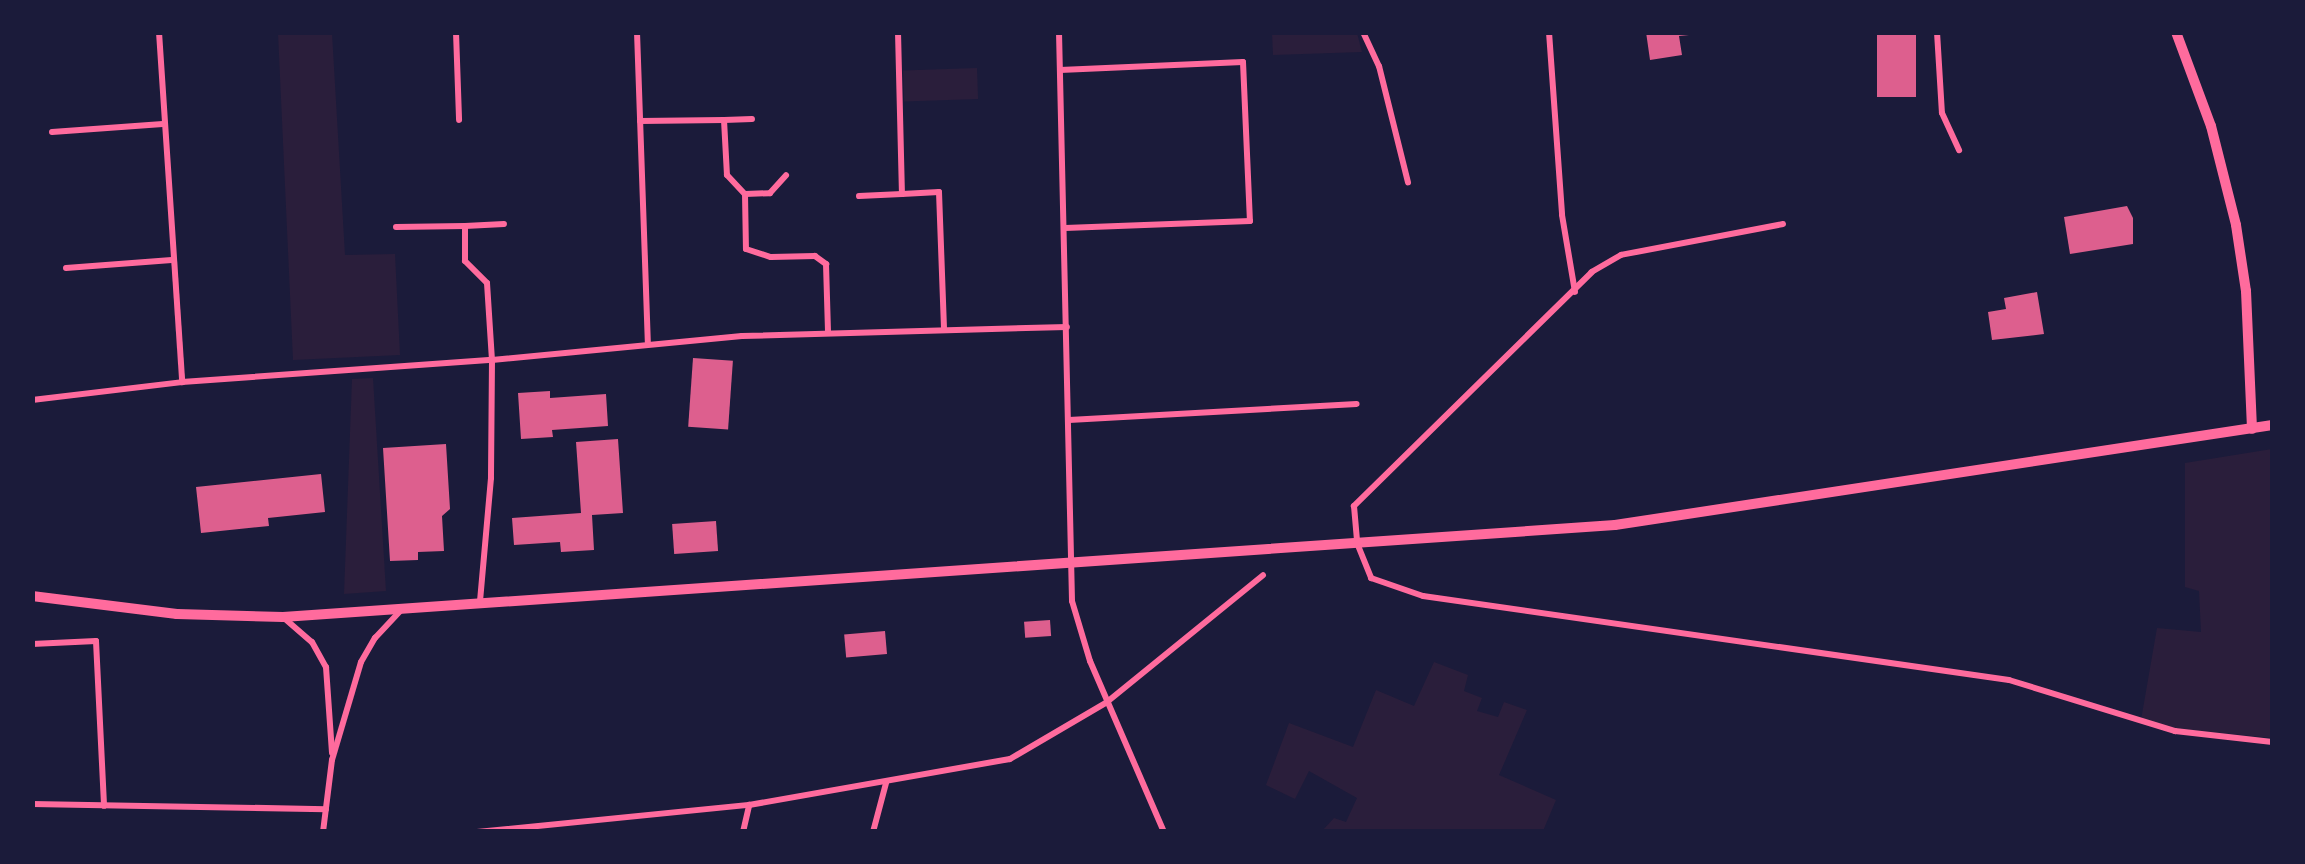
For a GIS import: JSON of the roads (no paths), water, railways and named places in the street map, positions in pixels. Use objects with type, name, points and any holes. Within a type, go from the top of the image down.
[{"type":"main road","points":[[2176,32],[2212,126],[2236,226],[2246,291],[2252,429]]},
{"type":"main road","points":[[32,596],[177,614],[283,617],[1615,525],[2272,425]]},
{"type":"street","points":[[158,32],[182,382]]},
{"type":"street","points":[[456,32],[459,120]]},
{"type":"street","points":[[637,32],[648,342]]},
{"type":"street","points":[[898,32],[902,194]]},
{"type":"street","points":[[1059,32],[1069,565],[1082,639],[1164,832]]},
{"type":"street","points":[[1363,32],[1379,66],[1408,182]]},
{"type":"street","points":[[1549,32],[1562,216],[1575,292]]},
{"type":"street","points":[[1936,32],[1942,113],[1959,150]]},
{"type":"street","points":[[1060,70],[1243,62],[1250,221],[1065,228]]},
{"type":"street","points":[[724,120],[727,175],[745,194],[746,249],[771,257],[815,256],[826,264],[828,332]]},
{"type":"street","points":[[640,121],[752,120]]},
{"type":"street","points":[[52,132],[163,124]]},
{"type":"street","points":[[745,194],[770,193],[786,175]]},
{"type":"street","points":[[858,196],[940,192],[944,330]]},
{"type":"street","points":[[396,227],[504,224]]},
{"type":"street","points":[[1783,224],[1621,255],[1592,272],[1354,506],[1357,543],[1371,578],[1423,596],[2009,680],[2174,732],[2272,742]]},
{"type":"street","points":[[464,226],[465,261],[487,283],[492,360],[491,478],[480,604]]},
{"type":"street","points":[[66,268],[172,260]]},
{"type":"street","points":[[32,400],[182,382],[492,360],[648,342],[828,332],[1067,326]]},
{"type":"street","points":[[1069,420],[1357,404]]},
{"type":"street","points":[[477,832],[749,805],[1010,759],[1107,702],[1262,575]]},
{"type":"street","points":[[323,832],[332,760],[360,662],[374,638],[401,610]]},
{"type":"street","points":[[283,617],[312,642],[326,666],[332,760]]},
{"type":"street","points":[[32,644],[96,641],[104,806]]},
{"type":"street","points":[[873,832],[886,783]]},
{"type":"street","points":[[32,804],[326,809]]},
{"type":"street","points":[[743,832],[749,805]]}]
